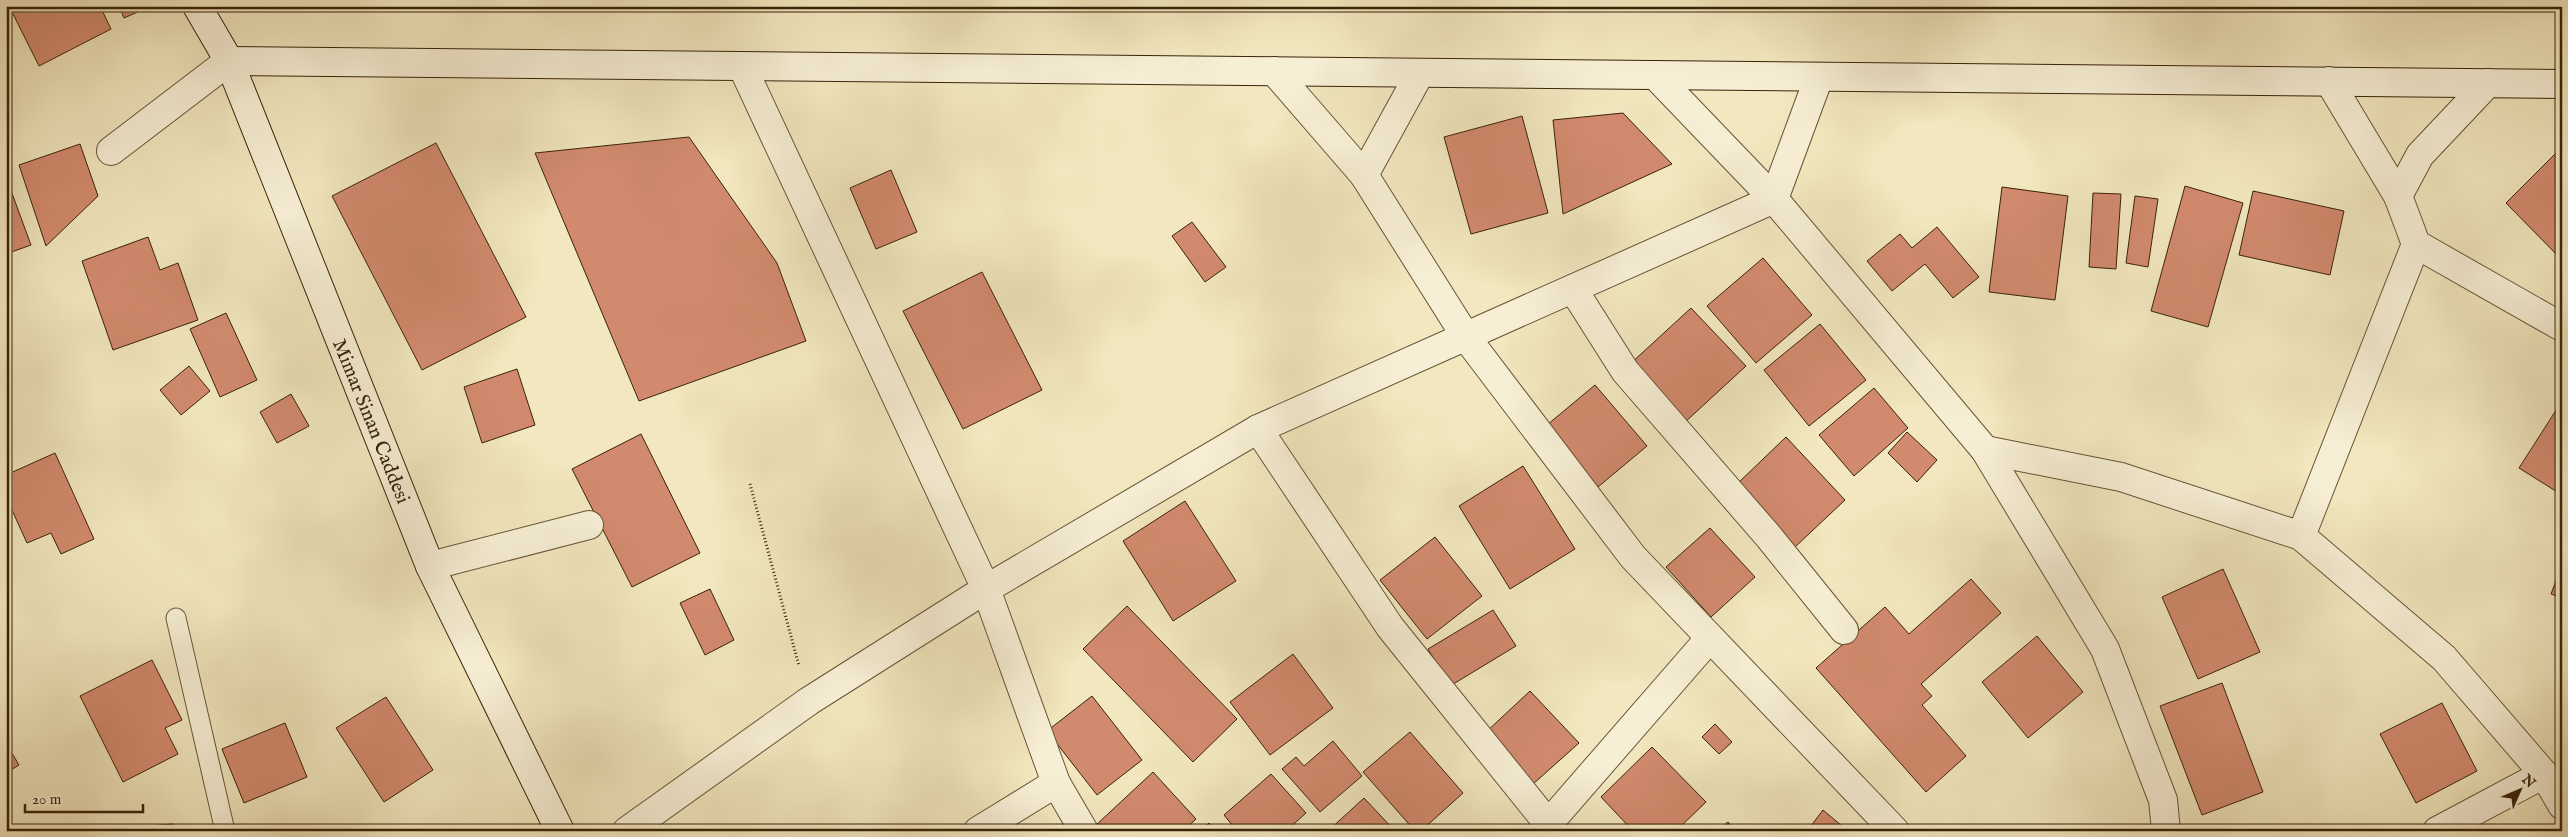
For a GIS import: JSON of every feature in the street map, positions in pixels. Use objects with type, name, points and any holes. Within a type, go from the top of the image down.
[{"type":"street","name":"Mimar Sinan Caddesi","points":[[197,6],[229,61],[430,566],[560,831]]},
{"type":"street","points":[[111,151],[229,61],[2562,84]]},
{"type":"street","points":[[742,66],[986,589],[1056,783],[1084,831]]},
{"type":"street","points":[[1274,71],[1364,175],[1466,337],[1633,557],[1709,639],[1894,831]]},
{"type":"street","points":[[1364,175],[1420,72]]},
{"type":"street","points":[[1655,75],[1774,199],[1985,450],[2105,649],[2162,800],[2166,831]]},
{"type":"street","points":[[627,831],[808,701],[986,589],[1258,429],[1774,199],[1819,76]]},
{"type":"street","points":[[2329,81],[2398,196],[2416,244],[2562,327]]},
{"type":"street","points":[[2398,196],[2420,155],[2488,83]]},
{"type":"street","points":[[2301,536],[2416,244]]},
{"type":"street","points":[[1573,289],[1625,372],[1769,537],[1844,630]]},
{"type":"street","points":[[1258,429],[1390,627],[1549,829],[1709,639]]},
{"type":"street","points":[[1985,450],[2121,477],[2301,536],[2444,658],[2544,774],[2562,805]]},
{"type":"street","points":[[430,566],[589,525]]},
{"type":"street","points":[[2437,831],[2544,774]]},
{"type":"street","points":[[978,831],[1056,783]]},
{"type":"lane","points":[[176,618],[225,831]]},
{"type":"path","points":[[750,484],[808,701]]},
{"type":"building","points":[[9,6],[100,6],[111,29],[39,66]]},
{"type":"building","points":[[119,6],[149,6],[149,7],[124,18]]},
{"type":"building","points":[[1623,113],[1672,164],[1563,214],[1553,120]]},
{"type":"building","points":[[1522,116],[1548,213],[1471,234],[1444,137]]},
{"type":"building","points":[[689,137],[777,263],[806,341],[639,401],[535,153]]},
{"type":"building","points":[[436,143],[526,317],[422,370],[332,196]]},
{"type":"building","points":[[80,144],[98,196],[46,246],[19,165]]},
{"type":"building","points":[[2556,153],[2562,159],[2562,260],[2506,203]]},
{"type":"building","points":[[891,170],[917,232],[876,249],[850,188]]},
{"type":"building","points":[[6,177],[31,245],[6,254]]},
{"type":"building","points":[[2185,186],[2243,203],[2208,327],[2151,311]]},
{"type":"building","points":[[2002,187],[2068,196],[2055,300],[1989,292]]},
{"type":"building","points":[[2253,191],[2344,211],[2330,275],[2239,255]]},
{"type":"building","points":[[2093,193],[2121,194],[2116,269],[2089,267]]},
{"type":"building","points":[[2135,196],[2158,199],[2148,267],[2126,263]]},
{"type":"building","points":[[1192,222],[1226,267],[1205,282],[1172,236]]},
{"type":"building","points":[[1937,227],[1979,277],[1953,298],[1925,264],[1892,291],[1867,261],[1900,234],[1912,248]]},
{"type":"building","points":[[148,237],[160,270],[178,263],[198,320],[113,350],[82,261]]},
{"type":"building","points":[[1763,258],[1812,315],[1756,363],[1707,306]]},
{"type":"building","points":[[982,272],[1042,390],[963,429],[903,311]]},
{"type":"building","points":[[1691,308],[1746,366],[1683,424],[1629,365]]},
{"type":"building","points":[[226,313],[257,380],[220,397],[190,329]]},
{"type":"building","points":[[1820,324],[1866,380],[1809,426],[1764,370]]},
{"type":"building","points":[[189,366],[210,391],[181,415],[160,390]]},
{"type":"building","points":[[517,369],[535,425],[482,443],[464,387]]},
{"type":"building","points":[[1595,385],[1647,446],[1598,487],[1547,425]]},
{"type":"building","points":[[1874,388],[1908,428],[1854,476],[1819,435]]},
{"type":"building","points":[[291,394],[309,426],[277,443],[260,412]]},
{"type":"building","points":[[2560,404],[2562,406],[2562,495],[2519,468]]},
{"type":"building","points":[[1907,432],[1937,460],[1917,482],[1888,453]]},
{"type":"building","points":[[641,434],[700,553],[632,587],[572,469]]},
{"type":"building","points":[[1786,437],[1845,500],[1795,547],[1736,485]]},
{"type":"building","points":[[55,453],[94,539],[61,554],[51,533],[27,543],[6,497],[6,475]]},
{"type":"building","points":[[1523,466],[1575,549],[1510,589],[1459,506]]},
{"type":"building","points":[[1185,501],[1236,581],[1173,621],[1123,541]]},
{"type":"building","points":[[1710,528],[1755,577],[1711,617],[1666,567]]},
{"type":"building","points":[[1435,537],[1482,596],[1427,639],[1380,580]]},
{"type":"building","points":[[2562,565],[2562,598],[2551,594]]},
{"type":"building","points":[[2223,569],[2260,652],[2198,679],[2162,597]]},
{"type":"building","points":[[1971,579],[2001,613],[1921,684],[1932,696],[1922,705],[1966,756],[1926,792],[1816,668],[1885,607],[1909,634]]},
{"type":"building","points":[[710,589],[734,640],[705,655],[680,603]]},
{"type":"building","points":[[1127,606],[1237,719],[1193,762],[1083,649]]},
{"type":"building","points":[[1493,610],[1516,646],[1450,686],[1428,649]]},
{"type":"building","points":[[2037,636],[2083,692],[2028,738],[1982,682]]},
{"type":"building","points":[[1293,654],[1333,708],[1270,755],[1230,702]]},
{"type":"building","points":[[152,660],[182,720],[165,728],[178,754],[123,782],[80,696]]},
{"type":"building","points":[[2222,683],[2263,792],[2202,815],[2160,706]]},
{"type":"building","points":[[1530,691],[1579,743],[1532,785],[1484,734]]},
{"type":"building","points":[[1092,696],[1142,760],[1097,795],[1047,731]]},
{"type":"building","points":[[386,697],[433,770],[384,802],[336,728]]},
{"type":"building","points":[[2442,703],[2477,771],[2416,803],[2380,734]]},
{"type":"building","points":[[285,723],[307,777],[244,803],[222,749]]},
{"type":"building","points":[[1715,724],[1732,742],[1719,754],[1702,737]]},
{"type":"building","points":[[1410,732],[1463,793],[1421,831],[1415,831],[1363,772]]},
{"type":"building","points":[[1333,741],[1362,776],[1320,812],[1282,769],[1296,757],[1304,766]]},
{"type":"building","points":[[6,743],[19,765],[6,773]]},
{"type":"building","points":[[1652,747],[1706,802],[1676,831],[1633,831],[1601,797]]},
{"type":"building","points":[[1153,772],[1196,819],[1183,831],[1100,831],[1095,826]]},
{"type":"building","points":[[1271,774],[1306,813],[1286,831],[1237,831],[1224,815]]},
{"type":"building","points":[[1364,798],[1395,831],[1328,831]]},
{"type":"building","points":[[1823,810],[1842,826],[1839,831],[1807,831]]},
{"type":"building","points":[[1728,822],[1735,831],[1717,831]]},
{"type":"building","points":[[1209,823],[1217,831],[1200,831]]},
{"type":"building","points":[[173,824],[174,831],[104,831],[104,829]]}]
